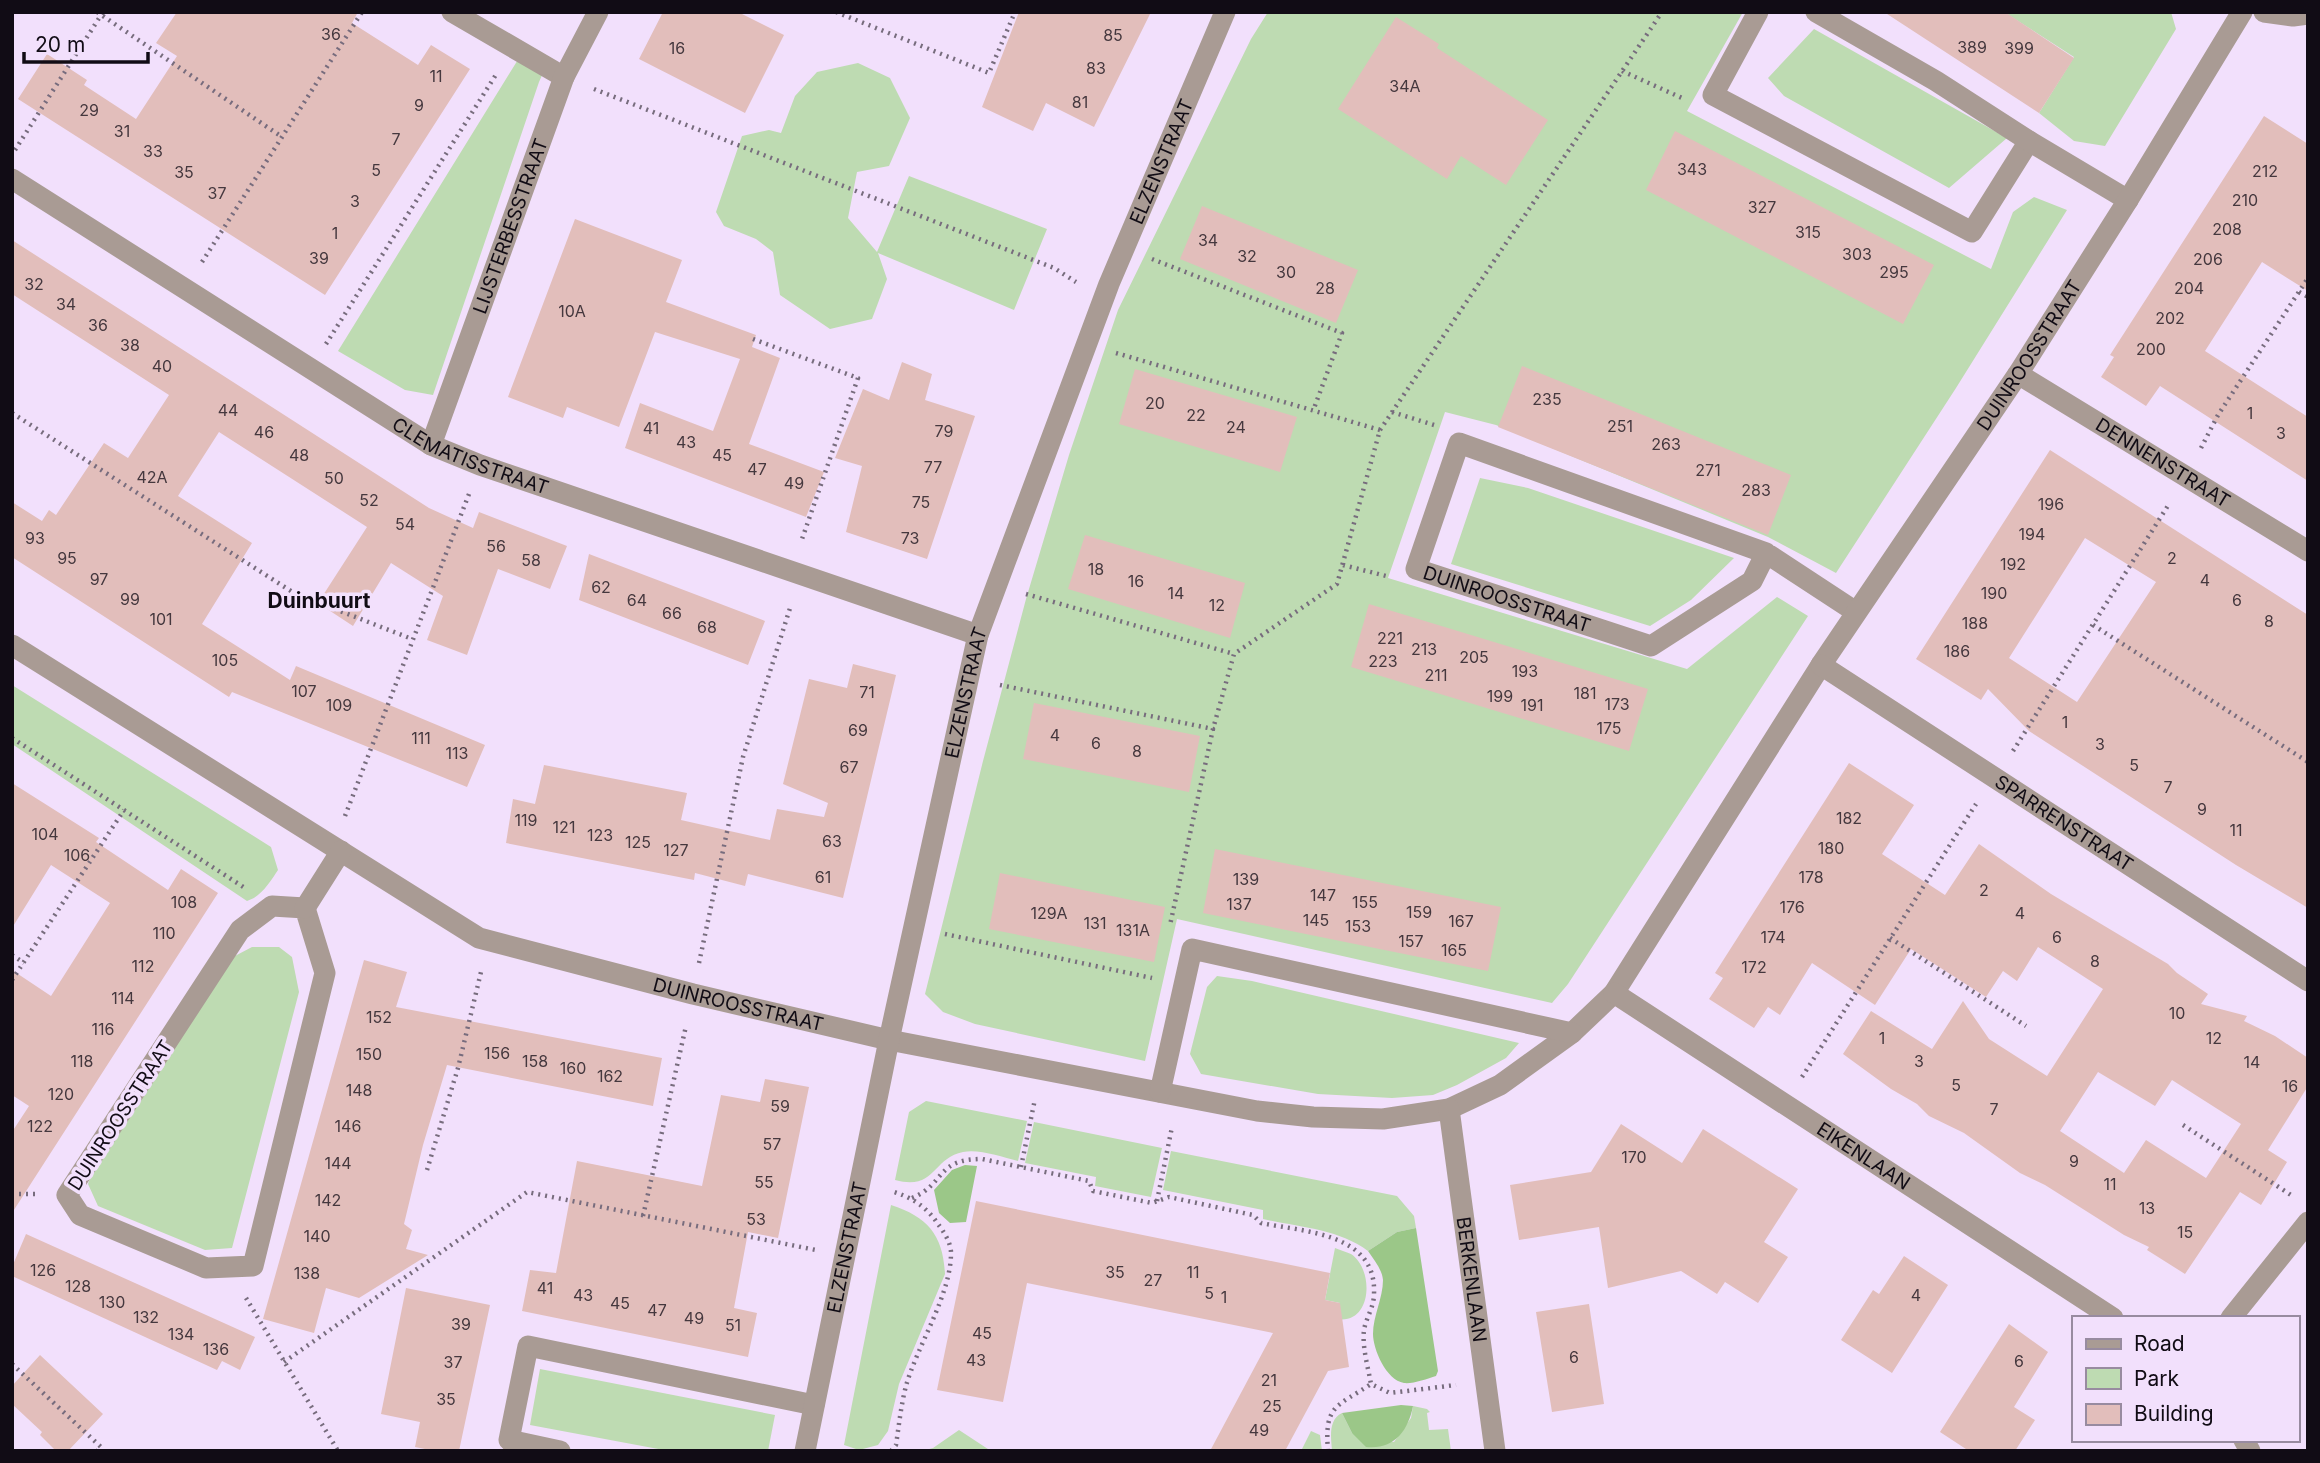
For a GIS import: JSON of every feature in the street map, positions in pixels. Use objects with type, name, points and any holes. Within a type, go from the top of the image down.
[{"type":"street","points":[[452,12],[564,78]]},
{"type":"street","name":"LIJSTERBESSTRAAT","points":[[431,445],[564,78],[598,12]]},
{"type":"street","name":"ELZENSTRAAT","points":[[805,1451],[889,1040],[978,635],[1104,298],[1225,12]]},
{"type":"street","points":[[1758,12],[1713,95],[1972,232],[2029,141]]},
{"type":"street","points":[[1816,12],[1936,81],[2029,141],[2129,200]]},
{"type":"street","name":"DUINROOSSTRAAT","points":[[12,645],[479,938],[693,994],[889,1040],[1257,1111],[1313,1117],[1383,1119],[1449,1109],[1500,1084],[1572,1032],[1614,993],[1821,665],[2018,374],[2129,200],[2242,12]]},
{"type":"street","points":[[2264,12],[2293,16],[2308,14]]},
{"type":"street","name":"CLEMATISSTRAAT","points":[[12,179],[431,445],[480,465],[978,635]]},
{"type":"street","name":"DENNENSTRAAT","points":[[2018,374],[2308,551]]},
{"type":"street","points":[[1459,443],[1766,552],[1857,612]]},
{"type":"street","name":"DUINROOSSTRAAT","points":[[1459,443],[1416,569],[1651,646],[1752,581],[1766,552]]},
{"type":"street","name":"SPARRENSTRAAT","points":[[1821,665],[2308,981]]},
{"type":"street","points":[[272,906],[306,908],[341,851]]},
{"type":"street","name":"DUINROOSSTRAAT","points":[[272,906],[240,930],[67,1195],[80,1215],[206,1268],[253,1266],[325,973],[306,908]]},
{"type":"street","points":[[1169,1094],[1184,985],[1192,949],[1572,1032]]},
{"type":"street","name":"EIKENLAAN","points":[[1614,993],[2110,1316]]},
{"type":"street","name":"BERKENLAAN","points":[[1449,1109],[1495,1451]]},
{"type":"street","points":[[2233,1316],[2308,1222]]},
{"type":"street","points":[[560,1451],[509,1440],[528,1346],[814,1405]]},
{"type":"path","points":[[184,289],[362,12]]},
{"type":"path","points":[[836,12],[989,73],[1014,12]]},
{"type":"path","points":[[1192,949],[1170,925],[1213,729],[1234,653],[1337,584],[1380,430],[1662,12]]},
{"type":"path","points":[[12,153],[101,13],[282,136]]},
{"type":"path","points":[[310,368],[512,48]]},
{"type":"path","points":[[1622,71],[1687,101],[1713,95]]},
{"type":"path","points":[[564,78],[1054,268],[1104,298]]},
{"type":"path","points":[[1124,248],[1342,333],[1313,411]]},
{"type":"path","points":[[1784,1104],[2093,625],[2186,477],[2218,415],[2308,278]]},
{"type":"path","points":[[2299,292],[2308,297]]},
{"type":"path","points":[[643,1216],[743,757],[800,576],[801,541],[858,378],[753,339]]},
{"type":"path","points":[[1087,344],[1380,430]]},
{"type":"path","points":[[1392,412],[1452,431],[1459,443]]},
{"type":"path","points":[[12,413],[294,593],[412,639]]},
{"type":"path","points":[[341,851],[345,811],[480,465]]},
{"type":"path","points":[[1343,565],[1404,580],[1416,569]]},
{"type":"path","points":[[996,585],[1234,653]]},
{"type":"path","points":[[2093,625],[2308,762]]},
{"type":"path","points":[[968,678],[1213,729]]},
{"type":"path","points":[[12,737],[272,906]]},
{"type":"path","points":[[12,980],[124,810]]},
{"type":"path","points":[[914,927],[1184,985]]},
{"type":"path","points":[[1890,938],[2026,1026]]},
{"type":"path","points":[[427,1170],[458,1068],[489,941]]},
{"type":"path","points":[[12,955],[23,963]]},
{"type":"path","points":[[1021,1167],[1041,1069]]},
{"type":"path","points":[[1157,1201],[1169,1094]]},
{"type":"path","points":[[2183,1125],[2296,1199]]},
{"type":"path","points":[[912,1198],[923,1193],[947,1166],[964,1159],[982,1159],[1089,1181],[1093,1191],[1152,1203],[1169,1197],[1253,1215],[1261,1223],[1336,1239],[1353,1246],[1366,1260],[1374,1276],[1374,1296],[1364,1330],[1371,1384]]},
{"type":"path","points":[[859,1187],[891,1191],[912,1198],[931,1213],[945,1234],[951,1252],[943,1289],[906,1385],[896,1445],[891,1451]]},
{"type":"path","points":[[284,1362],[527,1192],[846,1256]]},
{"type":"path","points":[[227,1267],[338,1451]]},
{"type":"path","points":[[12,1364],[101,1447],[97,1451]]},
{"type":"path","points":[[1371,1384],[1390,1393],[1486,1382]]},
{"type":"path","points":[[1328,1451],[1329,1418],[1338,1402],[1371,1384]]},
{"type":"green space","points":[[1268,12],[1743,12],[1687,111],[1991,269],[2013,212],[2034,197],[2067,210],[1836,573],[1768,537],[1496,425],[1445,412],[1388,578],[1687,669],[1777,597],[1808,616],[1568,984],[1552,1003],[1177,919],[1145,1061],[975,1024],[943,1012],[925,994],[1026,599],[1069,455],[1118,310],[1251,39]]},
{"type":"green space","points":[[2004,12],[2171,12],[2176,29],[2105,146],[2074,141],[2039,113],[2074,57]]},
{"type":"green space","points":[[1814,29],[2007,138],[1949,188],[1784,96],[1768,78]]},
{"type":"green space","points":[[519,58],[543,73],[433,395],[405,390],[338,351]]},
{"type":"green space","points":[[858,63],[890,78],[910,118],[889,166],[857,172],[848,218],[877,252],[909,176],[1047,229],[1014,310],[878,253],[887,279],[872,319],[830,329],[780,295],[773,252],[756,239],[724,226],[716,212],[742,136],[769,130],[781,133],[795,96],[817,72]]},
{"type":"green space","points":[[1480,478],[1528,488],[1734,558],[1691,600],[1650,626],[1451,564]]},
{"type":"green space","points":[[12,685],[271,847],[278,870],[261,893],[247,901],[12,744]]},
{"type":"green space","points":[[252,947],[279,947],[292,957],[299,992],[232,1248],[205,1250],[98,1206],[88,1184],[92,1172],[233,957]]},
{"type":"green space","points":[[1217,976],[1252,981],[1519,1043],[1506,1058],[1433,1095],[1392,1098],[1318,1094],[1201,1074],[1190,1054],[1207,987]]},
{"type":"green space","points":[[926,1101],[1027,1121],[1018,1161],[983,1152],[963,1152],[945,1160],[919,1181],[895,1180],[909,1112]]},
{"type":"green space","points":[[1034,1122],[1162,1148],[1151,1197],[1095,1186],[1096,1177],[1025,1163]]},
{"type":"green space","points":[[1171,1151],[1397,1196],[1414,1216],[1416,1228],[1397,1232],[1368,1251],[1331,1233],[1263,1219],[1263,1210],[1163,1190]]},
{"type":"green space","points":[[965,1165],[977,1166],[966,1222],[950,1223],[939,1213],[934,1190],[952,1170]]},
{"type":"green space","points":[[891,1205],[915,1215],[931,1229],[941,1248],[945,1274],[899,1384],[888,1431],[878,1445],[859,1450],[844,1445]]},
{"type":"green space","points":[[1416,1228],[1438,1371],[1436,1376],[1404,1383],[1386,1370],[1375,1348],[1373,1327],[1383,1280],[1368,1251],[1397,1232]]},
{"type":"green space","points":[[1335,1248],[1351,1254],[1364,1272],[1366,1295],[1363,1306],[1357,1314],[1348,1319],[1336,1319],[1340,1303],[1325,1300]]},
{"type":"green space","points":[[540,1369],[775,1415],[768,1451],[669,1451],[530,1425]]},
{"type":"green space","points":[[1401,1405],[1413,1406],[1411,1415],[1398,1437],[1384,1446],[1366,1447],[1352,1433],[1342,1413]]},
{"type":"green space","points":[[1413,1406],[1430,1412],[1427,1413],[1429,1430],[1448,1429],[1451,1451],[1332,1451],[1332,1424],[1342,1413],[1352,1433],[1394,1442],[1411,1418]]},
{"type":"green space","points":[[959,1430],[991,1451],[922,1451],[933,1448]]},
{"type":"green space","points":[[1311,1431],[1320,1435],[1322,1451],[1301,1451]]},
{"type":"building","points":[[177,12],[358,12],[352,23],[418,65],[431,45],[470,69],[325,295],[18,99],[47,54],[87,80],[84,85],[136,119],[177,56],[156,43]]},
{"type":"building","points":[[663,12],[738,12],[784,35],[745,113],[639,59]]},
{"type":"building","points":[[1019,12],[1151,12],[1094,127],[1046,103],[1033,131],[982,107]]},
{"type":"building","points":[[1884,12],[2005,12],[2074,58],[2039,113]]},
{"type":"building","points":[[1396,17],[1439,44],[1437,48],[1548,120],[1506,185],[1461,156],[1447,179],[1338,109]]},
{"type":"building","points":[[2264,116],[2308,144],[2308,291],[2262,262],[2205,351],[2308,417],[2308,481],[2160,386],[2146,406],[2101,377],[2114,357],[2110,355]]},
{"type":"building","points":[[1675,131],[1934,265],[1903,324],[1646,190]]},
{"type":"building","points":[[1202,206],[1358,270],[1336,323],[1180,259]]},
{"type":"building","points":[[575,219],[682,260],[666,302],[756,335],[752,347],[780,358],[749,444],[824,472],[806,517],[625,448],[640,403],[713,431],[740,359],[655,332],[619,427],[567,407],[563,418],[508,397]]},
{"type":"building","points":[[12,240],[429,508],[473,528],[479,512],[567,546],[550,589],[498,569],[467,655],[427,640],[443,596],[391,563],[353,626],[318,603],[367,527],[219,432],[178,496],[252,543],[202,624],[290,680],[296,666],[485,745],[467,787],[232,692],[229,697],[12,557],[12,502],[42,521],[49,510],[56,515],[104,443],[128,458],[169,395],[12,294]]},
{"type":"building","points":[[902,362],[932,374],[925,400],[975,416],[927,559],[846,532],[862,466],[835,458],[863,389],[889,400]]},
{"type":"building","points":[[1522,366],[1791,475],[1768,535],[1498,427]]},
{"type":"building","points":[[1135,369],[1297,417],[1280,472],[1119,424]]},
{"type":"building","points":[[2050,450],[2308,615],[2308,908],[2236,865],[2029,731],[1988,689],[1981,700],[1916,659]],"holes":[[[2085,538],[2156,582],[2077,702],[2009,658]]]},
{"type":"building","points":[[1085,535],[1245,583],[1230,638],[1068,589]]},
{"type":"building","points":[[589,554],[765,621],[748,665],[579,600]]},
{"type":"building","points":[[1369,604],[1648,689],[1629,751],[1351,667]]},
{"type":"building","points":[[853,664],[896,675],[843,898],[748,874],[745,886],[695,873],[694,880],[506,843],[513,799],[535,804],[544,765],[687,793],[681,820],[770,840],[777,809],[824,817],[828,803],[783,784],[809,679],[847,688]]},
{"type":"building","points":[[1034,703],[1200,736],[1189,792],[1023,759]]},
{"type":"building","points":[[1849,763],[1914,805],[1882,854],[1945,895],[1979,844],[2051,894],[2168,964],[2208,994],[2201,1004],[2247,1016],[2244,1021],[2275,1036],[2308,1058],[2308,1086],[2268,1150],[2287,1162],[2261,1205],[2240,1192],[2185,1274],[2147,1250],[2149,1247],[2020,1173],[1964,1133],[1929,1116],[1917,1104],[1891,1089],[1843,1054],[1871,1011],[1932,1049],[1963,1001],[1989,1039],[2047,1076],[2103,989],[2038,947],[2017,981],[2003,971],[1986,997],[1911,949],[1875,1005],[1812,963],[1780,1015],[1768,1007],[1754,1028],[1709,999],[1723,978],[1715,973]],"holes":[[[2098,1072],[2155,1106],[2172,1080],[2241,1124],[2206,1178],[2146,1140],[2124,1173],[2060,1131]]]},
{"type":"building","points":[[12,783],[99,838],[96,842],[168,890],[181,869],[218,893],[12,1213],[12,1132],[29,1106],[12,1095],[12,970],[51,996],[110,903],[51,865],[12,928]]},
{"type":"building","points":[[1215,849],[1501,907],[1488,971],[1203,913]]},
{"type":"building","points":[[1000,873],[1165,907],[1154,962],[989,929]]},
{"type":"building","points":[[364,960],[407,972],[396,1007],[662,1058],[653,1106],[447,1065],[423,1145],[404,1224],[412,1230],[406,1249],[428,1255],[359,1298],[326,1288],[314,1333],[263,1319]]},
{"type":"building","points":[[765,1079],[809,1087],[778,1238],[748,1232],[734,1308],[757,1313],[748,1357],[522,1311],[530,1270],[556,1273],[577,1161],[702,1186],[721,1095],[760,1102]]},
{"type":"building","points":[[1621,1124],[1682,1163],[1703,1129],[1798,1189],[1764,1242],[1788,1257],[1758,1303],[1725,1282],[1717,1294],[1681,1271],[1608,1288],[1599,1227],[1519,1240],[1510,1185],[1591,1172]]},
{"type":"building","points":[[976,1201],[1330,1273],[1325,1300],[1340,1303],[1349,1367],[1328,1371],[1285,1451],[1210,1451],[1273,1333],[1027,1283],[1003,1402],[937,1390]]},
{"type":"building","points":[[26,1234],[255,1337],[240,1370],[222,1361],[217,1370],[12,1276],[12,1267]]},
{"type":"building","points":[[1904,1256],[1948,1285],[1892,1373],[1841,1340],[1873,1290],[1879,1294]]},
{"type":"building","points":[[406,1288],[490,1305],[459,1451],[435,1451],[415,1447],[420,1422],[381,1414]]},
{"type":"building","points":[[1589,1304],[1604,1404],[1552,1412],[1536,1312]]},
{"type":"building","points":[[2009,1324],[2048,1352],[2014,1407],[2035,1420],[2015,1451],[1969,1451],[1940,1432]]},
{"type":"building","points":[[40,1355],[103,1414],[68,1451],[56,1451],[40,1435],[42,1432],[12,1404],[12,1386]]},
{"type":"district","name":"Duinbuurt","points":[[319,601]]}]
